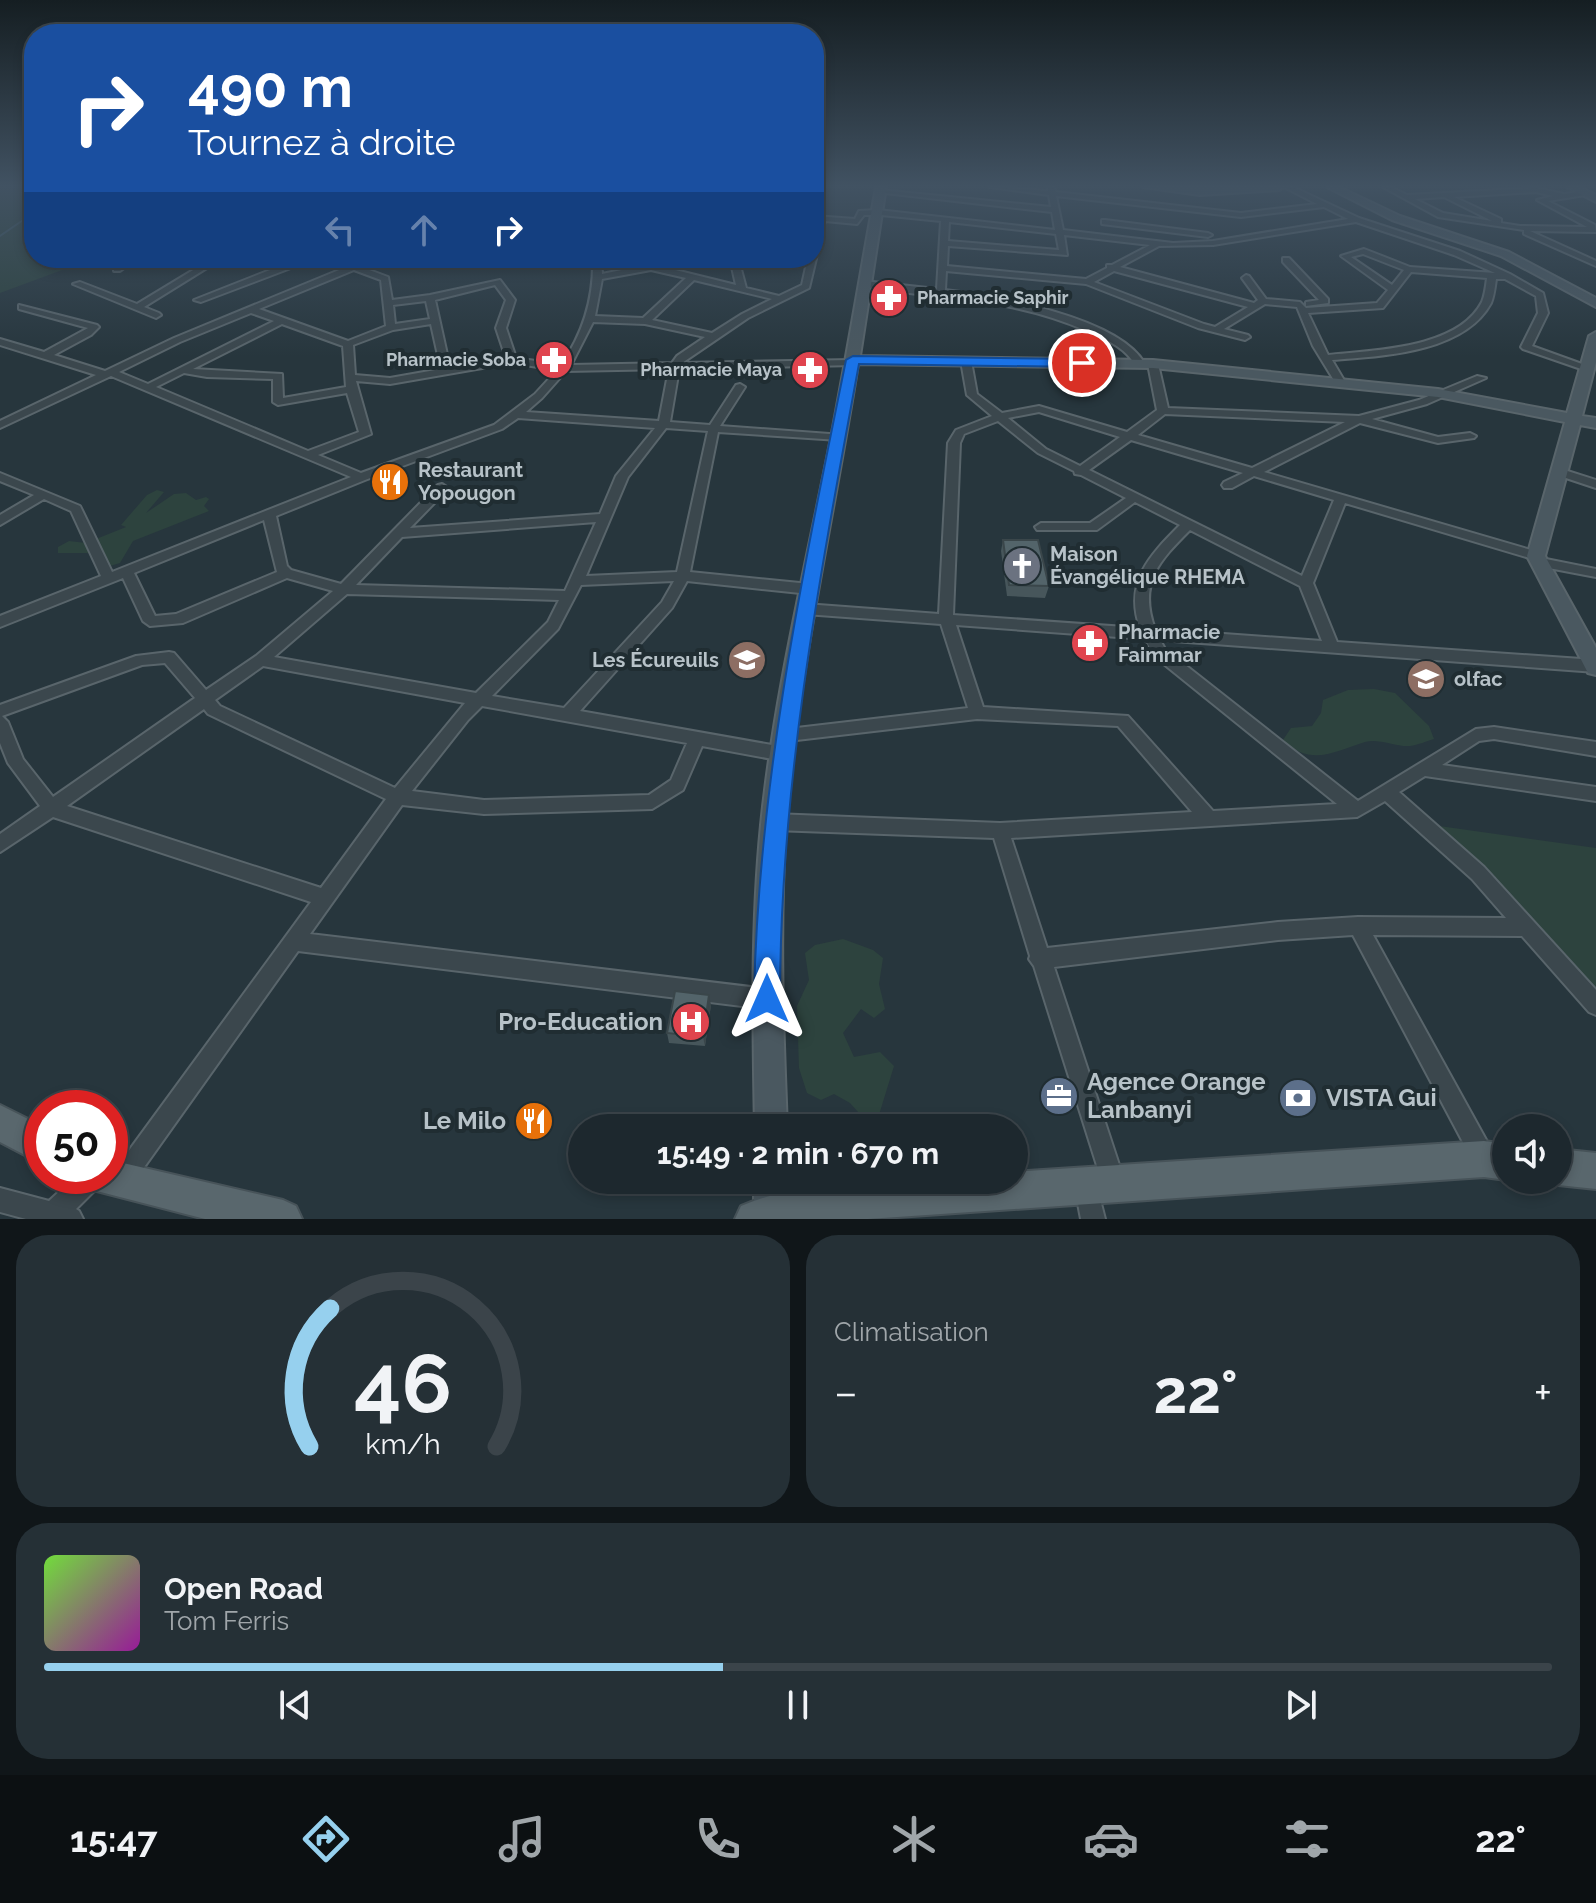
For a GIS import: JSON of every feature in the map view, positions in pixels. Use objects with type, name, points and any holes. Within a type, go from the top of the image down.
[{"type":"main road","points":[[0,1123],[24,1136]]},
{"type":"main road","points":[[765,1205],[814,1212],[1097,1196],[1492,1160]]},
{"type":"main road","points":[[1572,1168],[1596,1171]]},
{"type":"main road","points":[[128,1183],[283,1219]]},
{"type":"street","points":[[771,1114],[767,999],[774,822],[807,599],[853,361],[872,244]]},
{"type":"street","points":[[941,292],[944,244]]},
{"type":"street","points":[[955,244],[1064,253],[1063,244]]},
{"type":"street","points":[[1087,282],[1156,244]]},
{"type":"street","points":[[1429,244],[1507,276],[1540,295],[1543,313],[1526,347],[1591,364]]},
{"type":"street","points":[[1474,244],[1505,254],[1596,303]]},
{"type":"street","points":[[1554,244],[1596,264]]},
{"type":"street","points":[[1393,290],[1345,256],[1364,251],[1409,269],[1507,276]]},
{"type":"street","points":[[1286,260],[1325,301],[1302,308]]},
{"type":"street","points":[[1110,267],[1259,304],[1302,308],[1380,306],[1409,269]]},
{"type":"street","points":[[140,306],[203,268]]},
{"type":"street","points":[[198,300],[284,268]]},
{"type":"street","points":[[0,425],[341,268]]},
{"type":"street","points":[[366,268],[385,279],[391,327]]},
{"type":"street","points":[[0,622],[361,477],[498,427],[518,415],[562,368],[587,334],[600,277],[599,268]]},
{"type":"street","points":[[600,277],[646,268]]},
{"type":"street","points":[[655,268],[782,299]]},
{"type":"street","points":[[736,268],[742,290]]},
{"type":"street","points":[[128,1149],[293,941],[398,797],[479,698],[553,625],[577,581],[622,476],[664,424],[675,366],[680,358],[712,336],[806,286],[809,268]]},
{"type":"street","points":[[943,268],[1087,282],[1216,330],[1245,337]]},
{"type":"street","points":[[1325,358],[1422,343],[1454,334],[1475,322],[1493,296],[1492,276]]},
{"type":"street","points":[[645,321],[692,277]]},
{"type":"street","points":[[1246,278],[1259,304]]},
{"type":"street","points":[[390,303],[430,298],[497,282],[511,300],[501,328],[512,360]]},
{"type":"street","points":[[77,284],[140,306],[156,315]]},
{"type":"street","points":[[864,284],[1029,305],[1064,316],[1134,350],[1146,364],[1163,411]]},
{"type":"street","points":[[430,298],[446,371]]},
{"type":"street","points":[[1216,330],[1259,304]]},
{"type":"street","points":[[22,307],[94,327],[45,356]]},
{"type":"street","points":[[1302,308],[1340,382]]},
{"type":"street","points":[[249,309],[348,344],[391,327],[435,321]]},
{"type":"street","points":[[591,319],[645,321],[712,336]]},
{"type":"street","points":[[151,386],[281,321]]},
{"type":"street","points":[[1596,336],[1537,559],[1596,666]]},
{"type":"street","points":[[0,342],[151,386],[361,477]]},
{"type":"street","points":[[310,454],[365,434],[351,384],[348,344]]},
{"type":"street","points":[[183,370],[208,377],[257,373],[278,376],[278,402],[351,384],[390,381],[512,360],[562,368],[853,361],[1146,364],[1438,393],[1596,423]]},
{"type":"street","points":[[966,361],[972,395],[1042,451],[1306,583],[1331,645]]},
{"type":"street","points":[[1228,485],[1359,419],[1423,402],[1438,393],[1481,378]]},
{"type":"street","points":[[568,714],[667,605],[683,576],[714,427],[740,387]]},
{"type":"street","points":[[977,713],[946,617],[954,443],[960,432],[999,417],[1039,409],[1537,559],[1596,573]]},
{"type":"street","points":[[1079,472],[1163,411],[1359,419],[1438,440],[1470,436]]},
{"type":"street","points":[[518,415],[839,437]]},
{"type":"street","points":[[1558,472],[1596,484]]},
{"type":"street","points":[[0,477],[76,509],[109,579]]},
{"type":"street","points":[[0,844],[261,660],[344,589],[442,488]]},
{"type":"street","points":[[0,521],[43,494]]},
{"type":"street","points":[[1041,527],[1093,527],[1133,498]]},
{"type":"street","points":[[1306,583],[1341,498]]},
{"type":"street","points":[[269,514],[281,568],[286,573],[344,589],[569,596]]},
{"type":"street","points":[[400,533],[605,517]]},
{"type":"street","points":[[1188,525],[1146,568],[1141,590],[1147,632],[1160,653],[1357,810]]},
{"type":"street","points":[[127,572],[150,621],[178,619],[286,573]]},
{"type":"street","points":[[577,581],[683,576],[807,599],[946,617],[1596,666]]},
{"type":"street","points":[[0,711],[157,656],[169,657],[214,710],[398,797],[484,807],[652,802],[677,785],[697,738]]},
{"type":"street","points":[[261,660],[697,738],[785,744],[977,713],[1122,720],[1208,818]]},
{"type":"street","points":[[0,722],[16,763],[52,809],[324,898]]},
{"type":"street","points":[[774,822],[1000,831],[1357,810],[1476,735],[1494,733],[1596,749]]},
{"type":"street","points":[[1424,769],[1596,794]]},
{"type":"street","points":[[1388,793],[1478,873],[1596,1005]]},
{"type":"street","points":[[1000,831],[1039,959],[1097,1196]]},
{"type":"street","points":[[1039,959],[1278,931],[1358,926],[1526,927]]},
{"type":"street","points":[[1358,926],[1492,1155]]},
{"type":"street","points":[[293,941],[767,999]]},
{"type":"street","points":[[0,1200],[57,1218],[86,1194]]},
{"type":"green space","points":[[0,244],[24,244],[24,268],[69,268],[65,269],[0,293]]},
{"type":"green space","points":[[157,490],[164,492],[146,513],[174,494],[186,493],[196,500],[209,499],[204,506],[209,511],[133,541],[120,563],[110,566],[97,563],[92,553],[58,553],[58,547],[69,541],[86,543],[126,527],[121,525],[147,495]]},
{"type":"green space","points":[[1374,689],[1395,693],[1429,726],[1434,739],[1410,746],[1370,741],[1322,755],[1303,753],[1283,740],[1291,728],[1312,726],[1321,713],[1323,700],[1348,690]]},
{"type":"green space","points":[[1425,824],[1596,848],[1596,1005]]},
{"type":"green space","points":[[843,939],[873,950],[883,958],[879,984],[885,1009],[874,1018],[861,1009],[843,1033],[854,1057],[880,1052],[894,1066],[879,1114],[860,1114],[850,1103],[834,1094],[821,1100],[807,1093],[799,1068],[797,1006],[809,980],[805,953],[815,945]]},
{"type":"building","name":"Maison Évangélique RHEMA","points":[[1003,540],[1038,540],[1049,586],[1009,585]]},
{"type":"building","name":"Pro-Education","points":[[675,991],[709,995],[703,1037],[667,1033]]},
{"type":"place","name":"Pharmacie Saphir","points":[[889,298]]},
{"type":"place","name":"Pharmacie Soba","points":[[554,360]]},
{"type":"place","name":"Pharmacie Maya","points":[[810,370]]},
{"type":"place","name":"Restaurant Yopougon","points":[[390,482]]},
{"type":"place","name":"Maison Évangélique RHEMA","points":[[1022,566]]},
{"type":"place","name":"Pharmacie Faimmar","points":[[1090,643]]},
{"type":"place","name":"Les Écureuils","points":[[747,660]]},
{"type":"place","name":"olfac","points":[[1426,679]]},
{"type":"place","name":"Pro-Education","points":[[691,1022]]},
{"type":"place","name":"Agence Orange Lanbanyi","points":[[1059,1096]]},
{"type":"place","name":"VISTA Gui","points":[[1298,1098]]},
{"type":"place","name":"Le Milo","points":[[534,1121]]},
{"type":"route","points":[[767,999],[768,909],[774,822],[783,754],[805,609],[853,360],[1082,363]]}]
